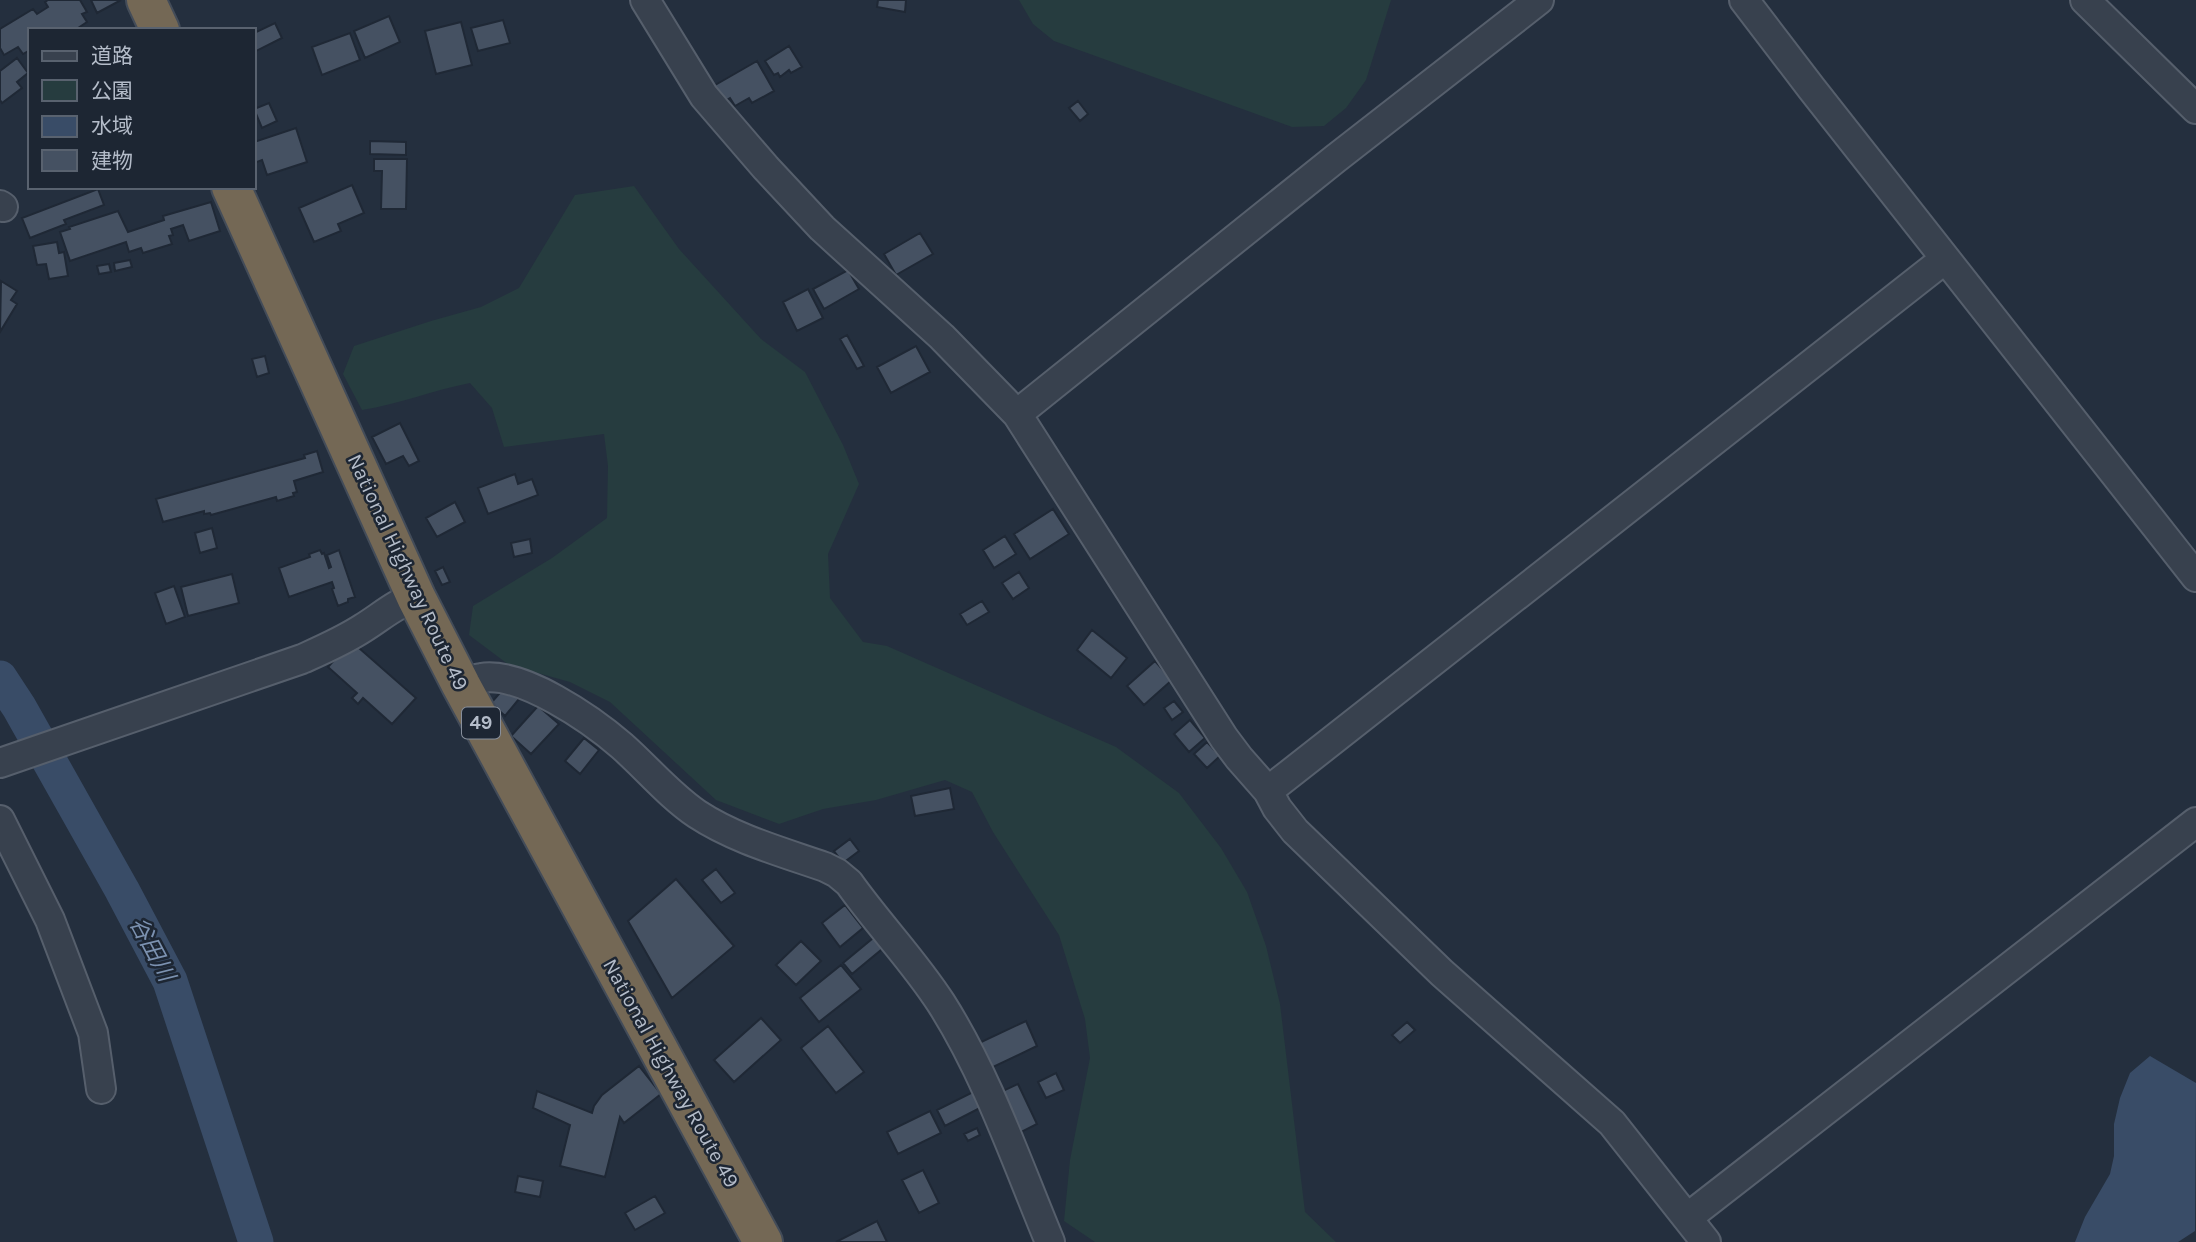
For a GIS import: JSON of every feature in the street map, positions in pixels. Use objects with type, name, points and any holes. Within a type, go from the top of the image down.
[{"type":"highway","points":[[146,0],[159,28]]},
{"type":"highway","name":"National Highway Route 49","points":[[232,189],[416,597],[763,1242]]},
{"type":"street","points":[[645,0],[704,96],[766,168],[822,228],[943,337],[1017,414],[1224,738],[1268,791],[1276,808],[1295,831],[1442,973],[1612,1123],[1706,1242]]},
{"type":"street","points":[[1017,414],[1335,159],[1539,0]]},
{"type":"street","points":[[1744,0],[2196,577]]},
{"type":"street","points":[[2084,0],[2196,109]]},
{"type":"street","points":[[1268,791],[1945,259]]},
{"type":"street","points":[[0,763],[302,659],[363,628],[402,601],[416,597]]},
{"type":"street","points":[[461,685],[483,677],[520,684],[547,694],[620,744],[696,813],[729,832],[825,867],[849,883],[931,988],[952,1022],[992,1105],[1051,1242]]},
{"type":"street","points":[[0,820],[50,920],[93,1033],[101,1089]]},
{"type":"street","points":[[1687,1218],[2196,822]]},
{"type":"green space","points":[[1019,0],[1391,0],[1366,80],[1346,108],[1324,126],[1292,127],[1054,41],[1033,24]]},
{"type":"green space","points":[[634,186],[679,249],[761,339],[805,372],[843,445],[859,484],[828,554],[830,598],[863,642],[887,646],[1116,747],[1179,793],[1221,848],[1247,892],[1266,946],[1280,1004],[1305,1212],[1336,1242],[1095,1242],[1064,1221],[1070,1160],[1090,1058],[1085,1019],[1059,935],[993,832],[972,792],[945,780],[876,800],[823,809],[779,824],[716,800],[610,702],[570,682],[509,665],[469,635],[473,606],[552,558],[607,518],[608,466],[604,434],[504,447],[492,408],[470,383],[362,410],[343,374],[354,346],[481,307],[519,288],[575,195]]},
{"type":"water","points":[[2150,1056],[2196,1083],[2195,1231],[2178,1242],[2075,1242],[2085,1217],[2110,1174],[2114,1156],[2114,1124],[2130,1073]]},
{"type":"building","points":[[80,0],[87,12],[82,14],[87,22],[78,28],[28,28],[28,51],[23,54],[18,47],[4,55],[0,48],[0,29],[33,9],[37,14],[48,7],[45,2]]},
{"type":"building","points":[[91,0],[121,0],[97,13]]},
{"type":"building","points":[[878,0],[906,0],[905,12],[877,7]]},
{"type":"building","points":[[389,16],[400,42],[365,58],[354,31]]},
{"type":"building","points":[[503,20],[510,43],[478,51],[471,28]]},
{"type":"building","points":[[461,22],[472,65],[436,74],[425,31]]},
{"type":"building","points":[[275,23],[282,38],[256,51],[256,32]]},
{"type":"building","points":[[350,33],[360,60],[322,75],[312,47]]},
{"type":"building","points":[[789,46],[802,67],[791,73],[789,70],[780,77],[778,73],[774,75],[765,61]]},
{"type":"building","points":[[17,58],[28,73],[17,82],[22,88],[2,103],[0,71]]},
{"type":"building","points":[[757,61],[774,91],[752,103],[749,98],[735,106],[730,98],[720,104],[710,88]]},
{"type":"building","points":[[1078,101],[1088,114],[1080,121],[1069,108]]},
{"type":"building","points":[[269,103],[277,121],[262,128],[256,108]]},
{"type":"building","points":[[296,128],[307,162],[267,175],[262,160],[256,162],[256,141]]},
{"type":"building","points":[[370,141],[406,142],[406,155],[370,154]]},
{"type":"building","points":[[374,159],[407,159],[406,209],[381,209],[382,171],[374,171]]},
{"type":"building","points":[[352,185],[364,213],[338,224],[341,231],[314,242],[299,208]]},
{"type":"building","points":[[98,189],[104,205],[64,220],[66,224],[30,238],[22,218]]},
{"type":"building","points":[[211,202],[220,231],[189,241],[183,225],[171,229],[173,235],[169,236],[172,244],[143,253],[141,248],[129,252],[126,242],[70,261],[60,232],[118,211],[128,232],[164,220],[163,216]]},
{"type":"building","points":[[920,233],[933,254],[896,275],[884,254]]},
{"type":"building","points":[[57,242],[59,253],[64,252],[68,276],[49,279],[46,264],[37,265],[33,246]]},
{"type":"building","points":[[130,260],[132,267],[115,271],[114,263]]},
{"type":"building","points":[[109,264],[111,272],[99,274],[97,266]]},
{"type":"building","points":[[848,270],[859,289],[824,309],[813,289]]},
{"type":"building","points":[[1,281],[17,291],[11,300],[17,304],[0,332]]},
{"type":"building","points":[[808,289],[823,318],[797,331],[783,302]]},
{"type":"building","points":[[847,335],[864,366],[857,369],[840,339]]},
{"type":"building","points":[[916,346],[930,372],[891,393],[877,367]]},
{"type":"building","points":[[265,356],[269,373],[257,377],[252,359]]},
{"type":"building","points":[[400,423],[419,461],[409,466],[403,456],[386,464],[372,437]]},
{"type":"building","points":[[317,451],[323,472],[294,481],[297,492],[293,493],[294,496],[277,501],[276,497],[211,515],[204,514],[204,511],[163,522],[156,499],[305,458],[304,455]]},
{"type":"building","points":[[515,474],[518,484],[532,479],[538,495],[488,514],[478,488]]},
{"type":"building","points":[[455,502],[465,522],[437,537],[426,518]]},
{"type":"building","points":[[1053,509],[1069,534],[1030,559],[1014,534]]},
{"type":"building","points":[[212,528],[217,548],[200,553],[195,533]]},
{"type":"building","points":[[1005,536],[1016,554],[994,568],[983,550]]},
{"type":"building","points":[[530,539],[532,553],[514,557],[511,543]]},
{"type":"building","points":[[320,550],[324,553],[329,568],[331,567],[327,555],[339,550],[355,597],[348,599],[348,602],[338,606],[332,582],[289,597],[279,568],[310,557],[309,554]]},
{"type":"building","points":[[443,567],[450,582],[442,585],[435,571]]},
{"type":"building","points":[[1019,572],[1029,588],[1013,599],[1002,583]]},
{"type":"building","points":[[232,574],[239,603],[188,616],[181,587]]},
{"type":"building","points":[[174,586],[185,617],[166,624],[155,593]]},
{"type":"building","points":[[982,601],[989,612],[967,625],[960,614]]},
{"type":"building","points":[[1092,630],[1127,658],[1111,678],[1077,650]]},
{"type":"building","points":[[351,641],[416,698],[392,724],[363,698],[358,704],[352,698],[357,693],[328,667]]},
{"type":"building","points":[[1155,661],[1172,680],[1144,705],[1127,686]]},
{"type":"building","points":[[505,687],[519,699],[505,716],[491,703]]},
{"type":"building","points":[[1174,701],[1183,712],[1172,720],[1164,708]]},
{"type":"building","points":[[538,706],[559,724],[531,754],[511,736]]},
{"type":"building","points":[[1190,720],[1205,738],[1189,752],[1174,734]]},
{"type":"building","points":[[584,738],[599,750],[580,774],[565,761]]},
{"type":"building","points":[[1207,742],[1220,756],[1207,768],[1194,754]]},
{"type":"building","points":[[950,788],[954,809],[915,816],[911,796]]},
{"type":"building","points":[[850,839],[859,851],[843,863],[834,851]]},
{"type":"building","points":[[716,869],[735,893],[721,903],[702,880]]},
{"type":"building","points":[[676,879],[734,946],[672,998],[628,921]]},
{"type":"building","points":[[845,905],[863,928],[840,947],[822,923]]},
{"type":"building","points":[[878,934],[887,945],[852,974],[843,963]]},
{"type":"building","points":[[801,941],[821,961],[796,985],[776,965]]},
{"type":"building","points":[[841,965],[861,989],[819,1022],[800,998]]},
{"type":"building","points":[[761,1018],[781,1040],[734,1082],[714,1060]]},
{"type":"building","points":[[1026,1021],[1037,1046],[991,1068],[979,1043]]},
{"type":"building","points":[[1407,1022],[1415,1030],[1400,1043],[1392,1035]]},
{"type":"building","points":[[828,1026],[864,1072],[836,1093],[801,1048]]},
{"type":"building","points":[[639,1066],[661,1094],[624,1123],[620,1117],[605,1177],[560,1166],[570,1125],[533,1108],[537,1091],[592,1113],[602,1095]]},
{"type":"building","points":[[1056,1073],[1064,1090],[1046,1098],[1038,1082]]},
{"type":"building","points":[[1018,1084],[1037,1124],[1013,1136],[994,1095]]},
{"type":"building","points":[[973,1092],[980,1108],[945,1126],[937,1110]]},
{"type":"building","points":[[930,1111],[941,1133],[898,1154],[887,1132]]},
{"type":"building","points":[[977,1128],[980,1135],[968,1141],[964,1134]]},
{"type":"building","points":[[923,1170],[939,1203],[919,1213],[902,1180]]},
{"type":"building","points":[[518,1176],[543,1181],[540,1197],[515,1192]]},
{"type":"building","points":[[655,1196],[665,1213],[635,1230],[625,1213]]},
{"type":"building","points":[[877,1221],[887,1242],[836,1242]]},
{"type":"waterway","name":"谷田川","points":[[0,678],[122,890],[170,981],[256,1242]]}]
